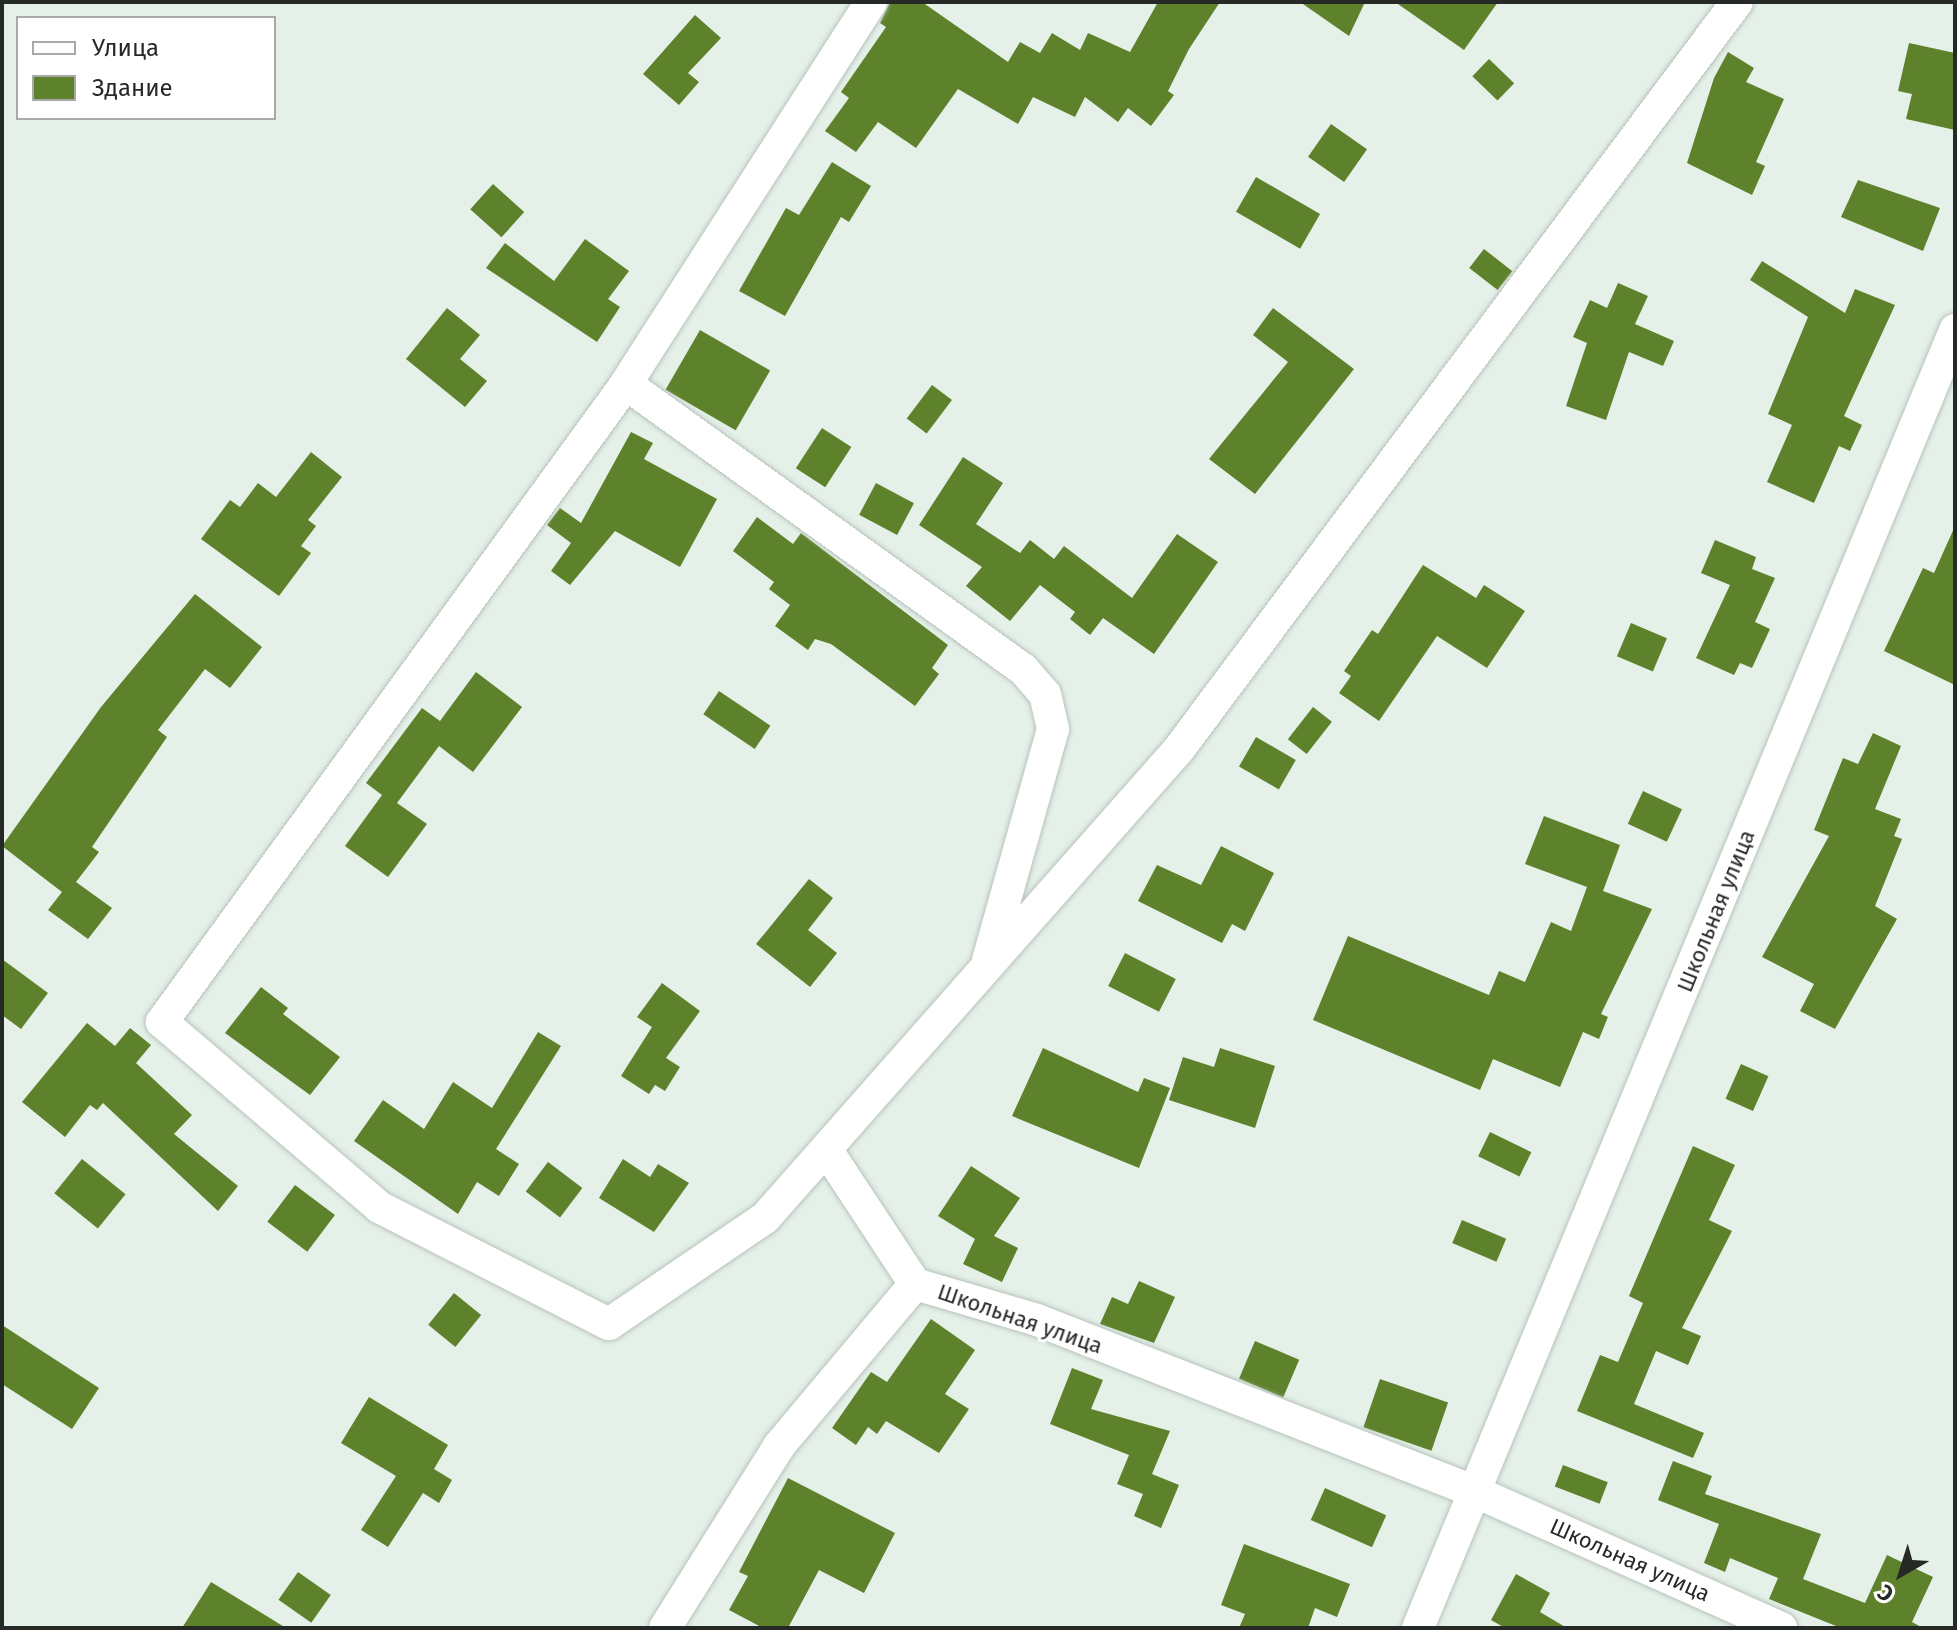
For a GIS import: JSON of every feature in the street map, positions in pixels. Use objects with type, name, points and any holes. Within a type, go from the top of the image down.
[{"type":"street","points":[[871,2],[626,384],[162,1022],[379,1207],[609,1324],[765,1218],[828,1152],[1179,749],[1731,4]]},
{"type":"street","name":"Школьная улица","points":[[1418,1628],[1478,1493],[1955,330]]},
{"type":"street","points":[[626,384],[1023,669],[1045,694],[1053,729],[985,972]]},
{"type":"street","points":[[828,1152],[915,1284]]},
{"type":"street","name":"Школьная улица","points":[[665,1628],[779,1446],[915,1284],[1037,1320],[1478,1493],[1781,1628]]},
{"type":"building","points":[[890,2],[922,2],[1008,62],[1020,42],[1040,53],[1052,33],[1080,50],[1088,33],[1130,52],[1158,2],[1220,2],[1189,49],[1168,91],[1174,95],[1151,126],[1128,108],[1118,122],[1085,97],[1075,117],[1033,97],[1018,124],[958,89],[916,148],[878,122],[856,152],[825,131],[849,98],[841,92],[886,27],[880,23]]},
{"type":"building","points":[[1300,2],[1365,2],[1349,36]]},
{"type":"building","points":[[1395,2],[1498,2],[1464,50]]},
{"type":"building","points":[[695,15],[721,38],[688,73],[699,82],[679,105],[643,74]]},
{"type":"building","points":[[1909,43],[1955,53],[1955,130],[1906,119],[1912,94],[1898,91]]},
{"type":"building","points":[[1728,52],[1754,68],[1746,82],[1784,99],[1756,162],[1765,166],[1752,195],[1687,163],[1714,78]]},
{"type":"building","points":[[1489,59],[1514,83],[1498,101],[1472,76]]},
{"type":"building","points":[[1331,124],[1367,149],[1344,182],[1308,157]]},
{"type":"building","points":[[832,162],[871,186],[849,222],[841,217],[785,316],[739,291],[786,208],[799,215]]},
{"type":"building","points":[[1256,177],[1320,214],[1300,249],[1236,212]]},
{"type":"building","points":[[1858,180],[1940,208],[1923,251],[1841,217]]},
{"type":"building","points":[[493,184],[524,212],[501,237],[470,209]]},
{"type":"building","points":[[585,239],[629,271],[608,299],[620,307],[597,342],[486,268],[505,243],[554,281]]},
{"type":"building","points":[[1484,249],[1512,271],[1498,290],[1469,268]]},
{"type":"building","points":[[1762,261],[1845,313],[1855,289],[1895,305],[1844,416],[1862,425],[1850,451],[1839,446],[1814,503],[1767,482],[1792,425],[1768,414],[1808,317],[1750,280]]},
{"type":"building","points":[[1618,283],[1648,296],[1635,324],[1674,341],[1663,366],[1629,352],[1606,420],[1566,406],[1587,343],[1573,337],[1590,300],[1607,308]]},
{"type":"building","points":[[447,308],[480,335],[460,359],[487,381],[465,407],[406,359]]},
{"type":"building","points":[[1273,308],[1354,369],[1255,494],[1209,459],[1288,362],[1253,335]]},
{"type":"building","points":[[700,330],[770,370],[736,430],[666,390]]},
{"type":"building","points":[[932,385],[952,400],[927,434],[907,419]]},
{"type":"building","points":[[822,428],[851,447],[825,487],[796,468]]},
{"type":"building","points":[[631,432],[653,443],[644,459],[717,499],[680,567],[615,531],[570,585],[551,571],[571,543],[547,525],[560,508],[581,523]]},
{"type":"building","points":[[311,452],[342,477],[308,520],[316,526],[301,546],[311,553],[279,596],[201,539],[230,500],[240,507],[258,483],[276,497]]},
{"type":"building","points":[[963,457],[1003,483],[976,524],[1020,553],[1030,540],[1054,559],[1064,546],[1132,598],[1177,534],[1218,562],[1154,654],[1103,618],[1090,635],[1070,619],[1075,612],[1040,585],[1010,621],[966,586],[982,567],[919,525]]},
{"type":"building","points":[[876,483],[914,503],[897,535],[859,515]]},
{"type":"building","points":[[757,517],[793,544],[801,533],[948,645],[932,668],[939,674],[915,706],[831,644],[815,639],[808,650],[775,626],[790,605],[769,589],[774,582],[733,551]]},
{"type":"building","points":[[1955,526],[1955,685],[1884,651],[1923,568],[1934,573]]},
{"type":"building","points":[[1715,540],[1756,557],[1752,569],[1775,578],[1755,622],[1770,629],[1752,668],[1740,663],[1734,675],[1696,658],[1730,585],[1701,573]]},
{"type":"building","points":[[1423,565],[1476,598],[1484,585],[1525,611],[1487,668],[1437,636],[1379,721],[1339,693],[1351,676],[1344,671],[1372,630],[1378,634]]},
{"type":"building","points":[[195,594],[262,647],[230,688],[205,669],[158,730],[167,737],[92,847],[99,852],[76,882],[112,908],[88,939],[48,910],[62,892],[2,846],[101,707]]},
{"type":"building","points":[[1631,623],[1667,638],[1653,671],[1617,656]]},
{"type":"building","points":[[476,672],[522,707],[473,772],[439,746],[397,803],[427,824],[388,877],[345,846],[382,795],[366,783],[422,708],[440,721]]},
{"type":"building","points":[[719,691],[770,726],[755,749],[703,714]]},
{"type":"building","points":[[1313,707],[1332,722],[1307,754],[1288,739]]},
{"type":"building","points":[[1873,733],[1901,746],[1875,809],[1901,819],[1894,836],[1902,839],[1875,906],[1897,919],[1835,1029],[1800,1011],[1814,984],[1762,957],[1829,836],[1814,830],[1843,758],[1858,764]]},
{"type":"building","points":[[1256,737],[1296,760],[1279,789],[1239,766]]},
{"type":"building","points":[[1643,791],[1682,809],[1667,842],[1628,824]]},
{"type":"building","points":[[1544,816],[1620,845],[1603,891],[1652,909],[1601,1014],[1608,1017],[1599,1039],[1583,1032],[1560,1087],[1493,1059],[1480,1090],[1313,1020],[1348,936],[1489,995],[1499,971],[1525,982],[1551,922],[1571,931],[1587,887],[1525,864]]},
{"type":"building","points":[[1221,846],[1274,873],[1245,931],[1232,924],[1222,943],[1138,901],[1157,865],[1201,885]]},
{"type":"building","points":[[809,879],[833,898],[808,930],[837,953],[810,987],[756,944]]},
{"type":"building","points":[[1125,953],[1176,979],[1159,1012],[1108,986]]},
{"type":"building","points":[[2,959],[48,993],[21,1029],[2,1015]]},
{"type":"building","points":[[662,983],[700,1011],[666,1058],[680,1067],[665,1091],[655,1085],[649,1094],[621,1076],[652,1027],[637,1017]]},
{"type":"building","points":[[261,987],[288,1008],[283,1014],[340,1057],[310,1095],[225,1033]]},
{"type":"building","points":[[87,1023],[115,1046],[130,1028],[151,1045],[136,1063],[192,1115],[174,1134],[238,1186],[218,1211],[103,1103],[97,1110],[90,1105],[65,1137],[22,1102]]},
{"type":"building","points":[[538,1032],[561,1046],[496,1149],[519,1164],[499,1196],[477,1182],[458,1214],[354,1141],[383,1100],[424,1129],[453,1082],[492,1108]]},
{"type":"building","points":[[1043,1048],[1138,1092],[1144,1078],[1170,1088],[1139,1168],[1012,1116]]},
{"type":"building","points":[[1220,1048],[1275,1066],[1255,1128],[1169,1100],[1183,1057],[1214,1067]]},
{"type":"building","points":[[1741,1064],[1768,1076],[1753,1111],[1726,1099]]},
{"type":"building","points":[[1490,1132],[1531,1152],[1520,1176],[1478,1156]]},
{"type":"building","points":[[1693,1146],[1735,1165],[1709,1220],[1732,1231],[1682,1328],[1701,1336],[1688,1365],[1656,1351],[1634,1404],[1704,1433],[1693,1458],[1577,1411],[1600,1355],[1618,1362],[1643,1303],[1629,1296]]},
{"type":"building","points":[[82,1159],[126,1194],[98,1228],[54,1193]]},
{"type":"building","points":[[623,1159],[650,1177],[658,1164],[689,1183],[654,1232],[599,1198]]},
{"type":"building","points":[[548,1162],[582,1188],[560,1217],[526,1192]]},
{"type":"building","points":[[971,1166],[1020,1198],[994,1236],[1018,1248],[1002,1282],[963,1264],[975,1239],[938,1216]]},
{"type":"building","points":[[295,1185],[335,1215],[307,1252],[267,1222]]},
{"type":"building","points":[[1462,1220],[1506,1239],[1496,1262],[1452,1243]]},
{"type":"building","points":[[1139,1281],[1175,1297],[1154,1343],[1100,1324],[1112,1297],[1128,1304]]},
{"type":"building","points":[[454,1293],[481,1315],[455,1347],[428,1325]]},
{"type":"building","points":[[931,1319],[975,1350],[945,1394],[969,1409],[939,1453],[886,1421],[877,1434],[868,1427],[856,1445],[832,1428],[871,1372],[887,1382]]},
{"type":"building","points":[[2,1325],[99,1388],[72,1429],[2,1384]]},
{"type":"building","points":[[1255,1341],[1299,1360],[1283,1397],[1239,1379]]},
{"type":"building","points":[[1072,1368],[1103,1380],[1091,1409],[1170,1431],[1152,1474],[1179,1485],[1161,1528],[1134,1516],[1143,1494],[1117,1484],[1129,1455],[1050,1424]]},
{"type":"building","points":[[1380,1379],[1448,1402],[1431,1451],[1363,1427]]},
{"type":"building","points":[[369,1397],[448,1445],[434,1469],[452,1480],[439,1503],[423,1493],[388,1547],[361,1530],[396,1476],[341,1443]]},
{"type":"building","points":[[1673,1461],[1712,1476],[1705,1494],[1821,1534],[1803,1579],[1865,1603],[1887,1555],[1933,1577],[1912,1622],[1923,1628],[1841,1628],[1769,1599],[1778,1578],[1730,1558],[1725,1572],[1704,1563],[1719,1524],[1658,1500]]},
{"type":"building","points":[[1563,1465],[1608,1482],[1600,1504],[1555,1486]]},
{"type":"building","points":[[788,1478],[895,1533],[864,1593],[819,1570],[788,1628],[763,1628],[729,1610],[748,1576],[739,1572]]},
{"type":"building","points":[[1325,1488],[1386,1515],[1372,1547],[1311,1520]]},
{"type":"building","points":[[1244,1544],[1350,1584],[1337,1617],[1315,1608],[1308,1628],[1239,1628],[1245,1614],[1221,1605]]},
{"type":"building","points":[[298,1572],[331,1595],[311,1623],[278,1600]]},
{"type":"building","points":[[1516,1574],[1550,1593],[1540,1612],[1567,1628],[1505,1628],[1491,1620]]},
{"type":"building","points":[[211,1582],[286,1628],[182,1628]]}]
